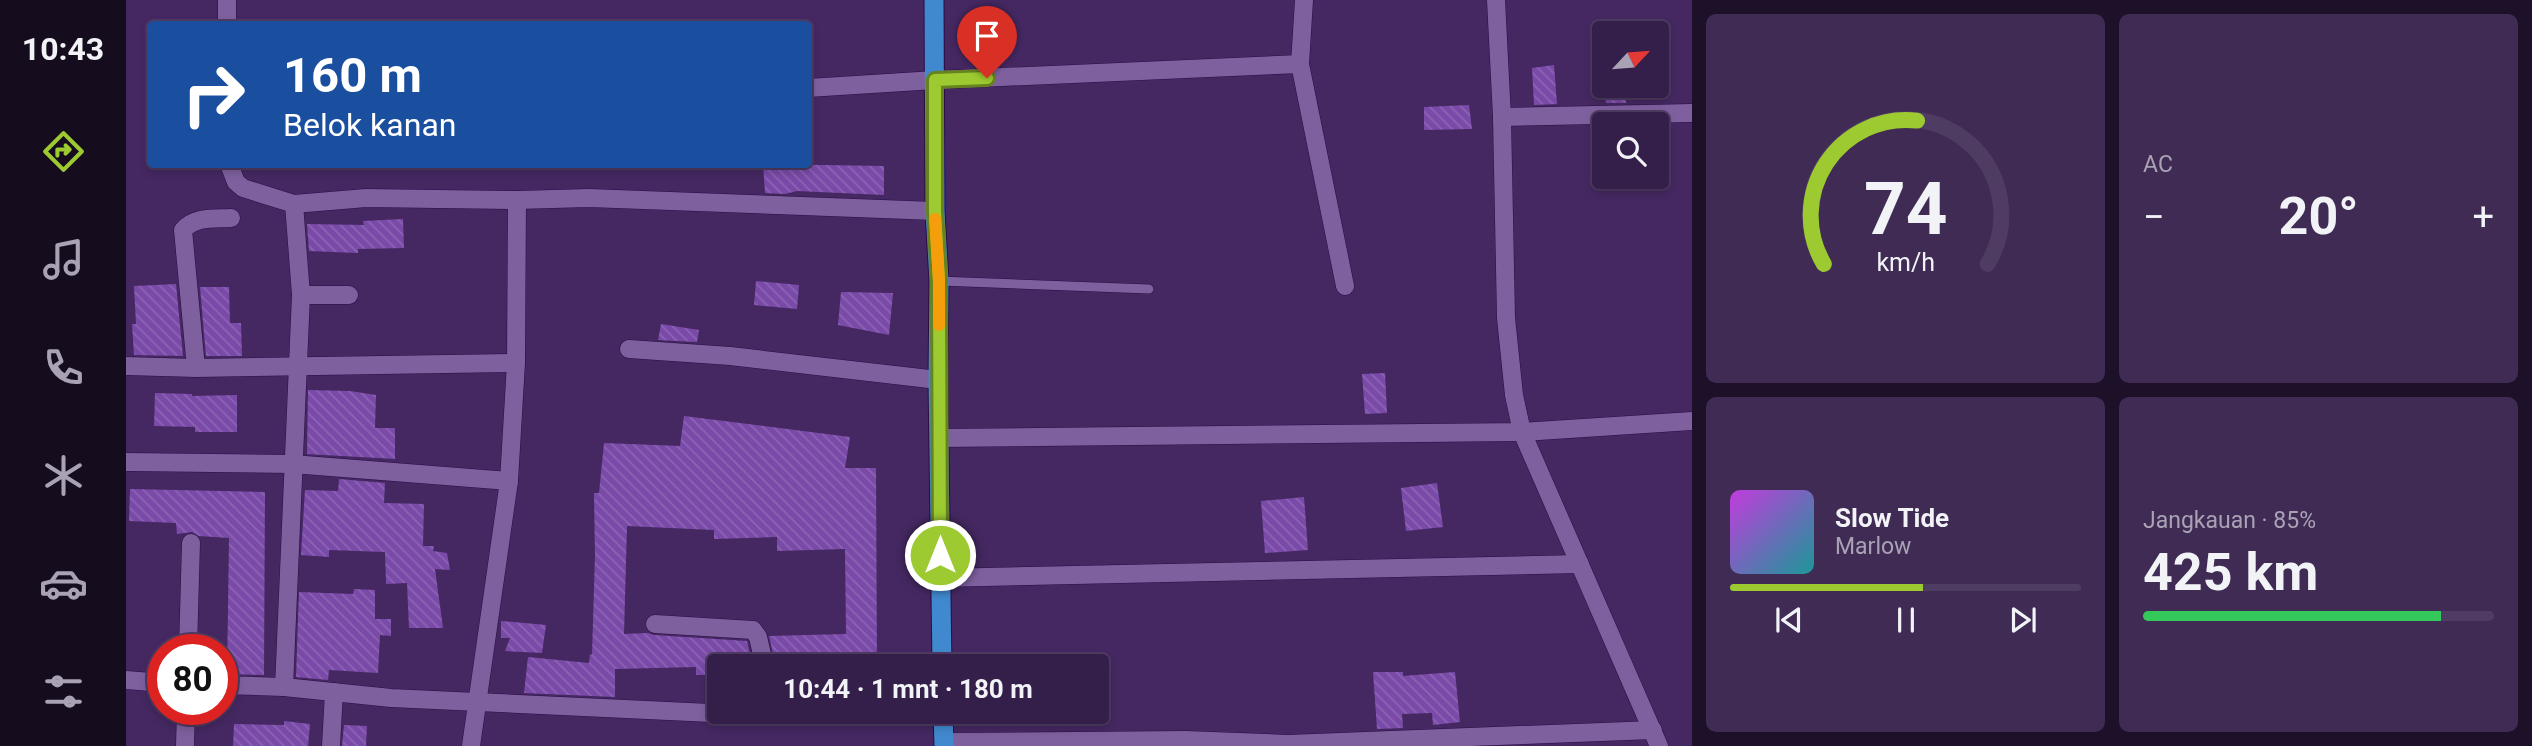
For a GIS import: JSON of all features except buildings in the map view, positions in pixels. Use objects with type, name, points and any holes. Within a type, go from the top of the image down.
[{"type":"highway","points":[[934,0],[942,654]]},
{"type":"highway","points":[[943,724],[944,744]]},
{"type":"street","points":[[227,21],[228,0]]},
{"type":"street","points":[[1304,0],[1300,64],[1345,286]]},
{"type":"street","points":[[944,744],[1173,740],[1288,744],[1656,738],[1522,432],[1514,395],[1506,318],[1502,117],[1496,0]]},
{"type":"street","points":[[812,88],[1300,64]]},
{"type":"street","points":[[1502,117],[1692,113]]},
{"type":"street","points":[[231,168],[236,182],[243,188],[294,204],[366,198],[589,198],[935,211]]},
{"type":"street","points":[[471,746],[509,481],[516,363],[517,200]]},
{"type":"street","points":[[284,687],[301,295],[294,204]]},
{"type":"street","points":[[197,368],[183,230],[201,219],[231,218]]},
{"type":"street","points":[[301,295],[349,295]]},
{"type":"street","points":[[629,349],[730,356],[938,380]]},
{"type":"street","points":[[126,366],[197,368],[516,363]]},
{"type":"street","points":[[939,438],[1522,432],[1692,421]]},
{"type":"street","points":[[126,462],[292,464],[509,481]]},
{"type":"street","points":[[188,634],[191,543]]},
{"type":"street","points":[[940,578],[1580,564]]},
{"type":"street","points":[[655,624],[753,630],[758,637],[762,654]]},
{"type":"street","points":[[126,680],[147,682]]},
{"type":"street","points":[[238,686],[284,687],[391,698],[707,711]]},
{"type":"street","points":[[331,746],[334,692]]},
{"type":"street","points":[[185,746],[186,725]]},
{"type":"lane","points":[[939,281],[1149,289]]},
{"type":"slow traffic","points":[[935,219],[939,325]]},
{"type":"route","points":[[940,555],[935,80],[987,78]]}]
